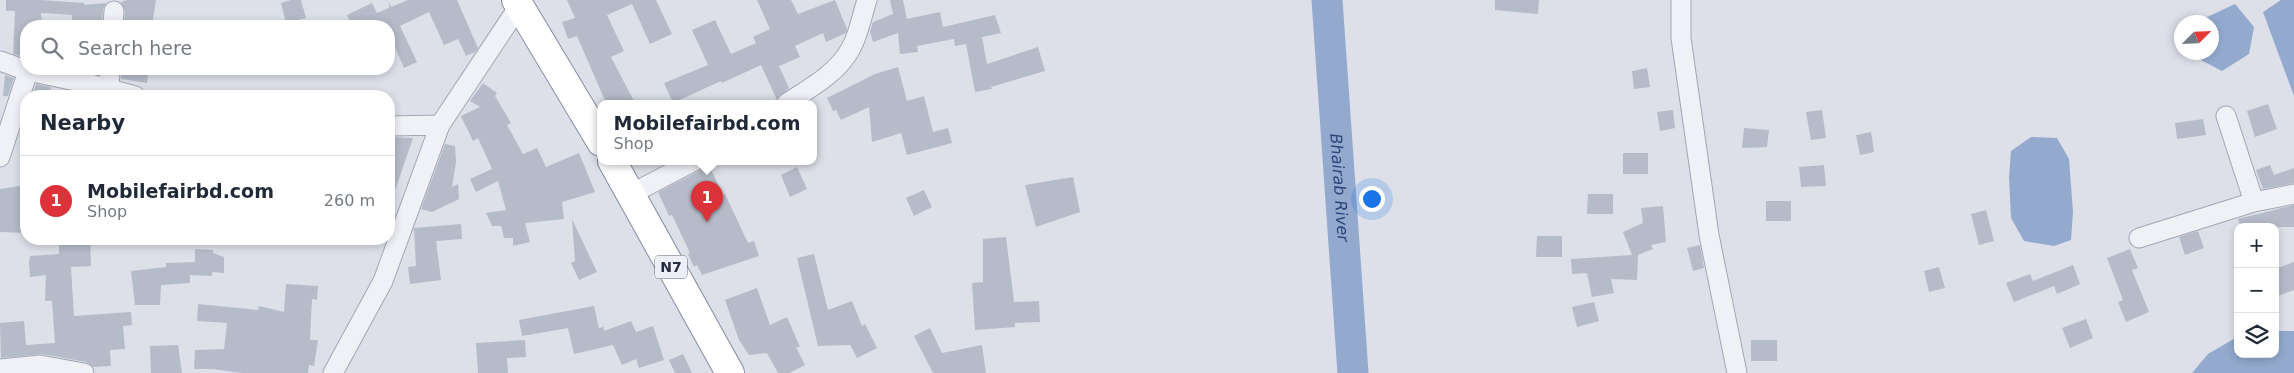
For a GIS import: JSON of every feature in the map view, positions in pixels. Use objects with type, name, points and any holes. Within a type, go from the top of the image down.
[{"type":"highway","points":[[517,3],[597,135]]},
{"type":"highway","name":"N7","points":[[614,165],[730,373]]},
{"type":"street","points":[[792,100],[820,82],[841,62],[852,48],[867,0]]},
{"type":"street","points":[[1681,0],[1681,38],[1709,235],[1737,373]]},
{"type":"street","points":[[334,373],[383,281],[440,125],[517,3]]},
{"type":"street","points":[[0,60],[20,68]]},
{"type":"street","points":[[22,90],[27,75]]},
{"type":"street","points":[[47,75],[90,84],[108,90],[109,75]]},
{"type":"street","points":[[0,157],[20,96]]},
{"type":"street","points":[[2226,116],[2254,202]]},
{"type":"street","points":[[395,126],[440,125]]},
{"type":"street","points":[[630,194],[686,165]]},
{"type":"street","points":[[2139,238],[2254,202],[2294,194]]},
{"type":"street","points":[[0,369],[40,365],[84,373]]},
{"type":"water","points":[[2281,0],[2294,0],[2294,96],[2263,12]]},
{"type":"water","points":[[2235,4],[2254,27],[2249,54],[2222,71],[2201,60],[2219,60],[2219,15],[2212,15]]},
{"type":"water","points":[[2031,137],[2057,138],[2069,159],[2073,212],[2071,240],[2054,246],[2024,241],[2011,218],[2009,177],[2011,151]]},
{"type":"water","points":[[2279,331],[2294,331],[2294,373],[2192,373],[2208,354],[2234,339],[2234,358],[2279,358]]},
{"type":"building","points":[[6,0],[41,0],[84,3],[84,5],[106,3],[102,20],[72,20],[72,15],[41,13],[42,20],[20,20],[20,56],[13,54],[15,11],[6,11]]},
{"type":"building","points":[[127,0],[156,0],[153,20],[124,20],[125,11],[121,2]]},
{"type":"building","points":[[301,0],[306,18],[285,20],[281,3]]},
{"type":"building","points":[[408,0],[457,0],[478,48],[475,52],[466,56],[458,39],[444,45],[429,12],[400,26],[417,62],[404,68],[395,47],[395,20],[349,20],[347,15],[372,3],[377,13],[389,8],[389,2],[391,7]]},
{"type":"building","points":[[567,0],[656,0],[672,34],[650,44],[632,4],[607,15],[624,51],[611,57],[633,100],[605,100],[577,36],[568,39],[562,22],[575,18]]},
{"type":"building","points":[[757,0],[791,0],[798,14],[835,0],[847,29],[846,33],[826,42],[823,33],[795,46],[800,57],[779,66],[789,88],[777,100],[761,65],[680,100],[672,100],[664,83],[708,65],[692,30],[715,20],[731,54],[756,43],[753,37],[770,29]]},
{"type":"building","points":[[890,0],[903,0],[907,19],[940,12],[943,27],[995,15],[1001,33],[982,37],[987,64],[1038,47],[1045,71],[991,87],[992,89],[975,92],[966,44],[955,46],[954,39],[917,46],[918,52],[900,54],[898,33],[873,42],[870,32],[873,22],[893,14]]},
{"type":"building","points":[[1495,0],[1539,0],[1538,14],[1495,10]]},
{"type":"building","points":[[898,67],[907,101],[924,96],[933,132],[948,128],[952,143],[907,155],[901,133],[872,142],[869,107],[841,120],[836,110],[833,111],[827,98],[875,74]]},
{"type":"building","points":[[1647,68],[1650,87],[1634,89],[1632,71]]},
{"type":"building","points":[[5,75],[14,78],[8,96],[3,96]]},
{"type":"building","points":[[121,75],[148,75],[147,83],[121,79]]},
{"type":"building","points":[[483,83],[497,93],[495,96],[511,123],[507,125],[523,154],[537,148],[546,167],[579,153],[595,192],[562,202],[564,219],[525,223],[530,242],[513,246],[513,238],[504,238],[501,226],[492,226],[486,213],[506,210],[498,181],[476,192],[470,179],[492,169],[478,138],[473,141],[461,116],[480,107],[470,101]]},
{"type":"building","points":[[36,84],[51,87],[51,90],[34,90]]},
{"type":"building","points":[[2268,104],[2277,129],[2255,137],[2247,111]]},
{"type":"building","points":[[1673,110],[1675,128],[1660,131],[1657,112]]},
{"type":"building","points":[[1822,110],[1826,138],[1811,140],[1806,112]]},
{"type":"building","points":[[2203,119],[2206,135],[2177,139],[2175,123]]},
{"type":"building","points":[[1744,128],[1769,130],[1767,147],[1742,148]]},
{"type":"building","points":[[1871,132],[1874,152],[1860,155],[1856,135]]},
{"type":"building","points":[[395,137],[413,138],[395,190]]},
{"type":"building","points":[[445,144],[455,146],[456,162],[452,187],[458,184],[459,199],[432,212],[421,209]]},
{"type":"building","points":[[1623,153],[1648,153],[1648,174],[1623,174]]},
{"type":"building","points":[[703,165],[709,165],[748,243],[754,241],[759,256],[702,275],[697,265],[694,267],[688,254],[690,253],[672,215],[669,216],[658,192],[699,171]]},
{"type":"building","points":[[1824,165],[1826,186],[1801,187],[1799,167]]},
{"type":"building","points":[[2270,165],[2274,175],[2294,168],[2294,183],[2263,189],[2256,170]]},
{"type":"building","points":[[797,167],[807,189],[790,197],[781,175]]},
{"type":"building","points":[[1073,177],[1080,212],[1036,227],[1025,185]]},
{"type":"building","points":[[20,186],[20,233],[0,232],[0,189]]},
{"type":"building","points":[[924,190],[932,207],[914,216],[906,198]]},
{"type":"building","points":[[1588,194],[1613,194],[1613,214],[1587,214]]},
{"type":"building","points":[[1766,201],[1791,201],[1791,221],[1766,221]]},
{"type":"building","points":[[2294,205],[2294,227],[2279,227],[2279,223],[2240,223],[2238,219]]},
{"type":"building","points":[[1663,206],[1666,242],[1651,245],[1653,249],[1638,255],[1637,280],[1611,279],[1614,293],[1592,297],[1587,273],[1572,274],[1571,259],[1632,255],[1623,232],[1643,223],[1641,208]]},
{"type":"building","points":[[1986,210],[1994,241],[1979,245],[1971,214]]},
{"type":"building","points":[[572,219],[597,272],[579,280],[571,263],[575,261]]},
{"type":"building","points":[[461,224],[462,239],[436,241],[441,280],[410,284],[408,267],[416,266],[414,228]]},
{"type":"building","points":[[2198,231],[2204,248],[2185,255],[2179,237]]},
{"type":"building","points":[[1537,236],[1562,236],[1562,257],[1536,257]]},
{"type":"building","points":[[1006,237],[1014,302],[1039,301],[1040,322],[1015,323],[1015,327],[975,330],[972,283],[983,282],[983,239]]},
{"type":"building","points":[[59,245],[90,245],[91,266],[71,267],[74,316],[131,312],[132,325],[123,326],[125,349],[110,350],[111,366],[93,367],[86,362],[42,354],[1,358],[0,323],[24,321],[26,345],[55,343],[52,301],[45,301],[46,275],[30,277],[29,262],[30,256],[59,254]]},
{"type":"building","points":[[1700,245],[1704,268],[1693,271],[1687,248]]},
{"type":"building","points":[[195,249],[213,250],[213,253],[224,257],[224,273],[212,272],[212,276],[190,275],[190,283],[161,285],[160,305],[135,305],[131,271],[166,267],[166,263],[195,262]]},
{"type":"building","points":[[2130,249],[2138,268],[2132,270],[2149,312],[2126,322],[2118,302],[2123,300],[2107,258]]},
{"type":"building","points":[[814,254],[828,310],[852,301],[862,326],[865,324],[877,348],[857,358],[850,345],[818,346],[797,258]]},
{"type":"building","points":[[2294,262],[2294,290],[2279,296],[2279,268]]},
{"type":"building","points":[[2073,265],[2080,284],[2057,294],[2054,286],[2014,302],[2006,283],[2030,274],[2033,281]]},
{"type":"building","points":[[1939,267],[1945,288],[1929,292],[1924,271]]},
{"type":"building","points":[[286,284],[318,286],[317,300],[312,299],[310,340],[318,340],[314,366],[309,365],[308,373],[242,373],[213,369],[194,369],[195,350],[224,349],[227,323],[197,321],[198,304],[258,310],[259,306],[284,312]]},
{"type":"building","points":[[757,288],[770,325],[787,317],[800,347],[796,347],[805,365],[789,373],[778,373],[767,353],[749,355],[739,340],[725,300]]},
{"type":"building","points":[[1594,302],[1599,321],[1577,327],[1572,307]]},
{"type":"building","points":[[594,306],[599,328],[604,327],[604,331],[631,321],[636,332],[653,326],[664,360],[639,368],[636,359],[622,365],[613,345],[574,354],[568,328],[522,336],[519,320]]},
{"type":"building","points":[[2086,319],[2093,338],[2070,348],[2062,328]]},
{"type":"building","points":[[930,328],[942,353],[982,345],[986,373],[933,373],[914,336]]},
{"type":"building","points":[[525,340],[526,357],[507,358],[508,373],[478,373],[476,343]]},
{"type":"building","points":[[1751,340],[1777,340],[1777,361],[1751,361]]},
{"type":"building","points":[[178,345],[182,373],[151,373],[150,346]]},
{"type":"building","points":[[683,354],[692,373],[675,373],[669,360]]},
{"type":"waterway","name":"Bhairab River","points":[[1327,0],[1353,373]]},
{"type":"place","name":"Mobilefairbd.com","points":[[707,222]]}]
